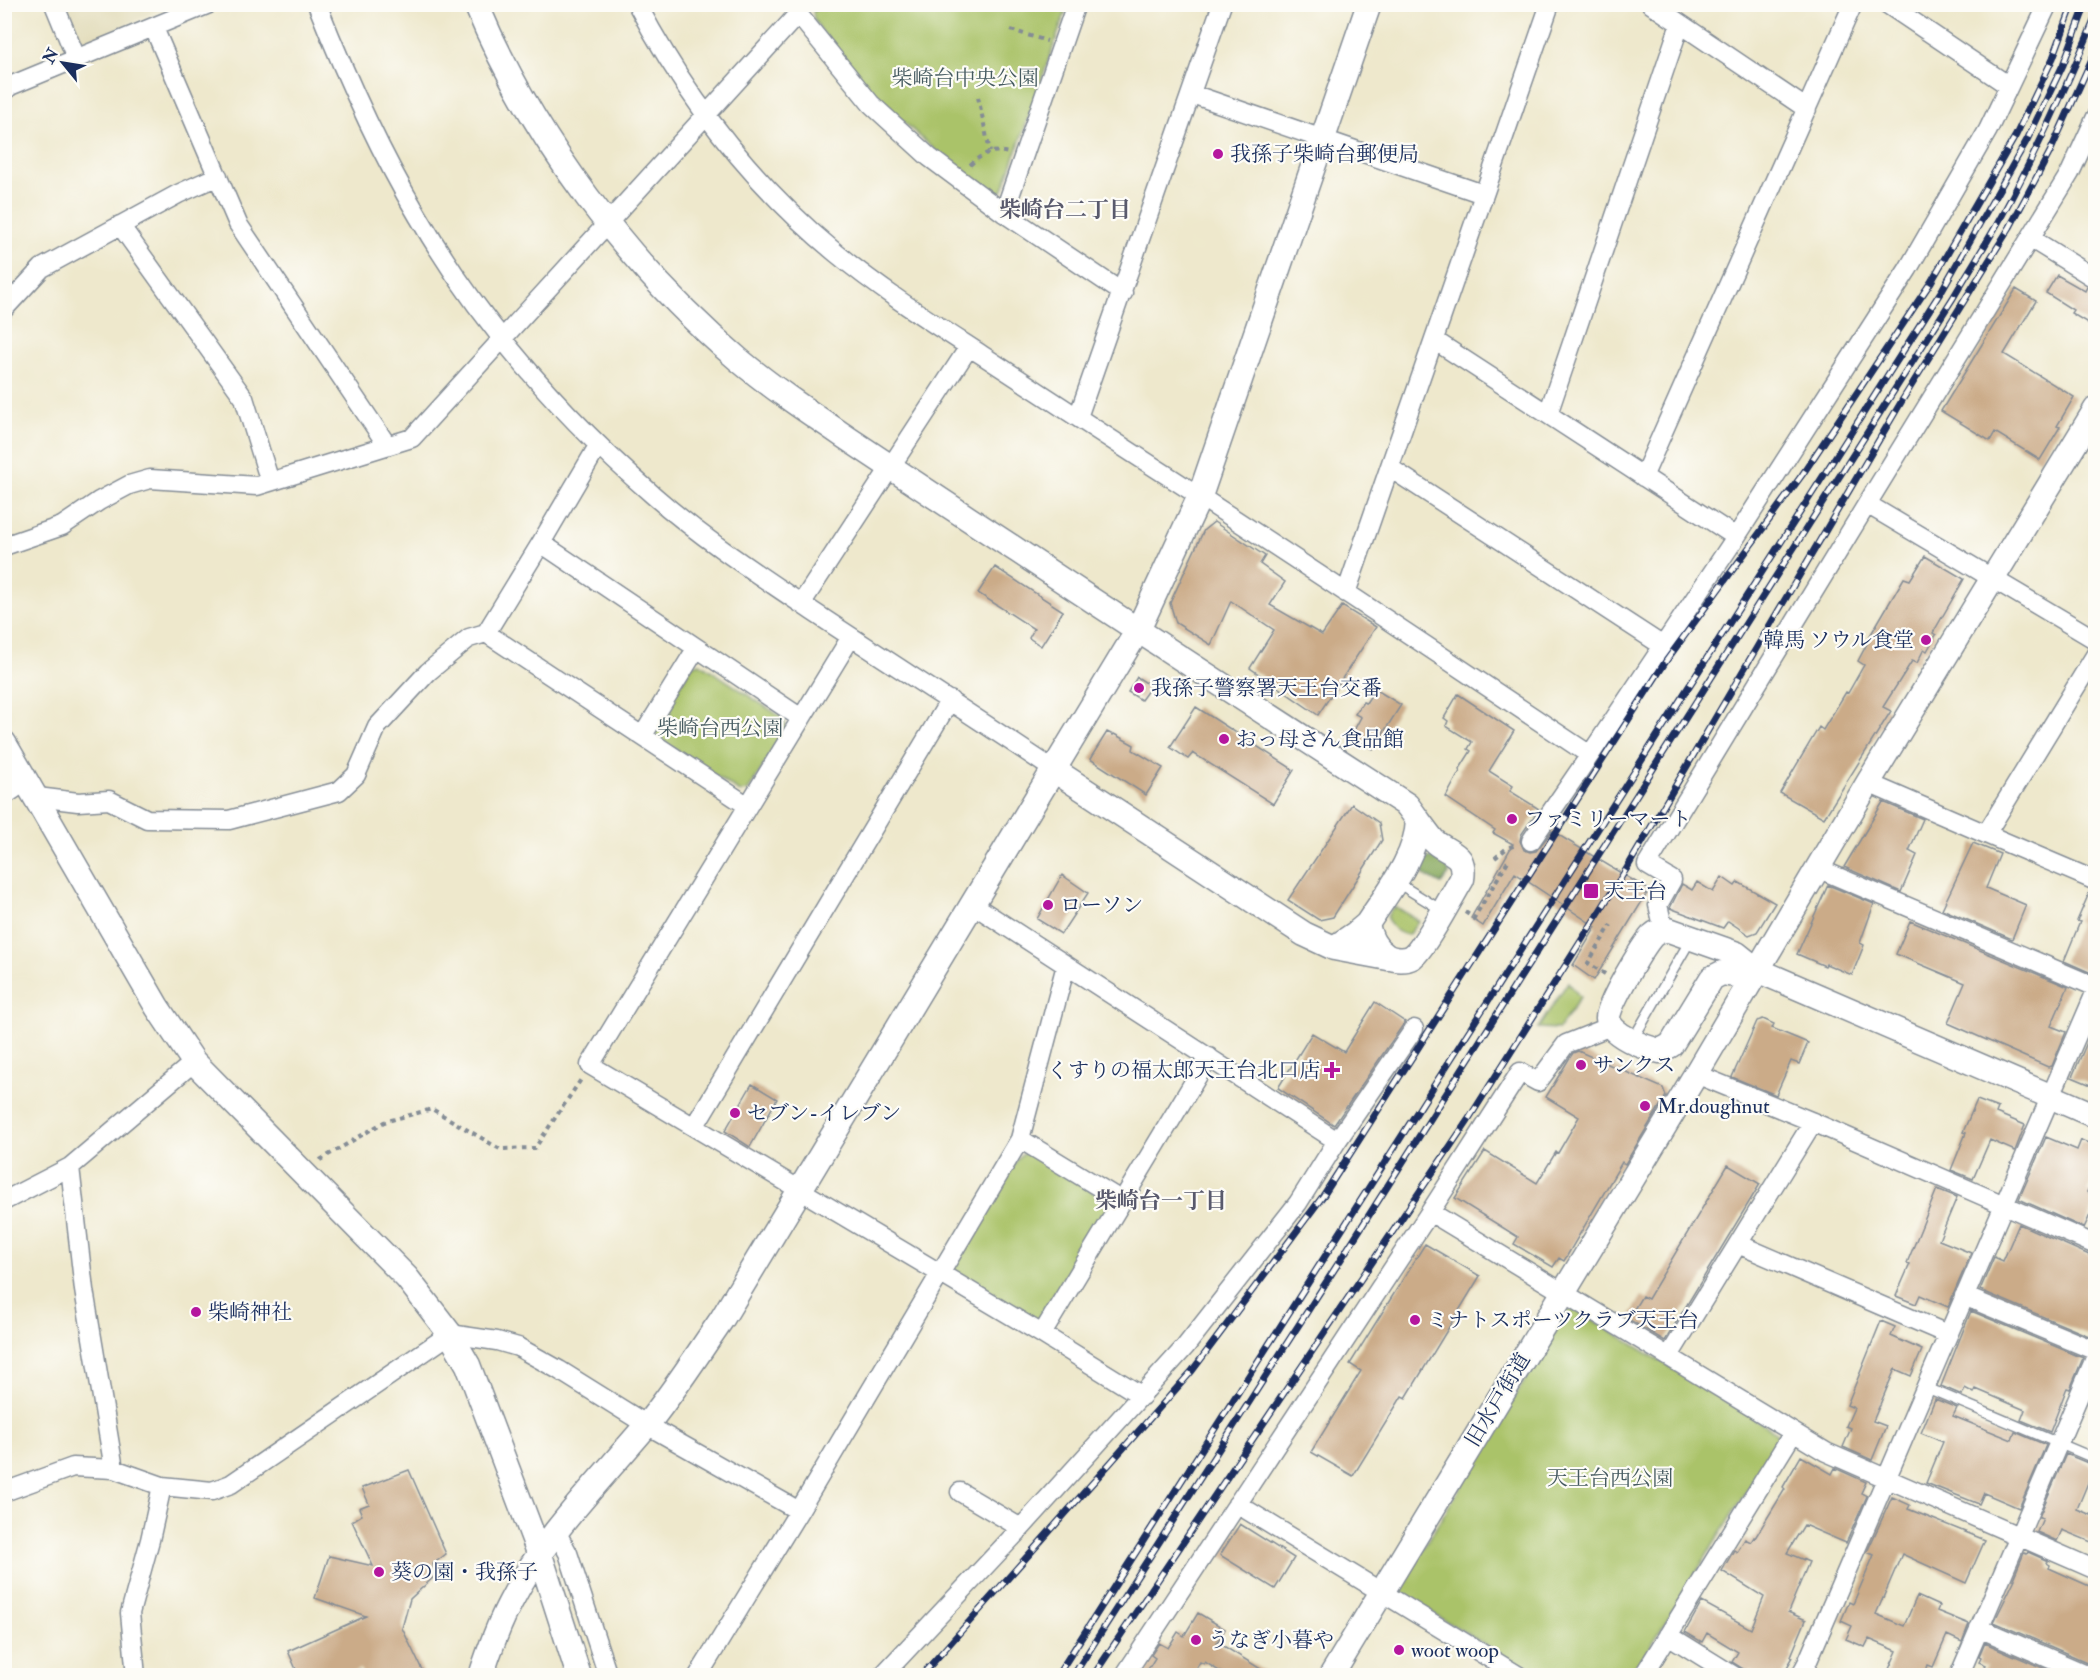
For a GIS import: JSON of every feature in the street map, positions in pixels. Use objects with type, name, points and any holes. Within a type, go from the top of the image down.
[{"type":"street","points":[[54,4],[77,60]]},
{"type":"street","points":[[4,92],[10,86],[209,4]]},
{"type":"street","points":[[317,4],[371,131],[418,217],[463,286],[530,373],[598,446],[654,497],[733,558],[801,604],[1304,934],[1334,948],[1401,960],[1412,957],[1454,911],[1463,871],[1460,860],[1435,842],[1407,806],[891,467],[787,397],[738,359],[694,319],[640,263],[570,174],[536,120],[476,4]]},
{"type":"street","points":[[638,4],[677,74],[706,116],[762,182],[834,252],[871,281],[969,347],[1200,496],[1590,754]]},
{"type":"street","points":[[1004,213],[1076,4]]},
{"type":"street","points":[[1078,417],[1222,4]]},
{"type":"street","points":[[481,1676],[509,1604],[540,1555],[584,1497],[647,1425],[722,1319],[1138,630],[1200,496],[1369,4]]},
{"type":"street","points":[[1346,593],[1550,4]]},
{"type":"street","points":[[1651,4],[1808,108]]},
{"type":"street","points":[[1643,477],[1853,4]]},
{"type":"street","points":[[1887,4],[2009,86]]},
{"type":"street","points":[[1531,841],[1736,537],[1908,269],[1988,130],[2048,4]]},
{"type":"street","points":[[4,546],[62,526],[119,490],[150,479],[257,486],[412,438],[706,116],[797,8],[871,104],[929,157],[1004,213],[1123,293]]},
{"type":"street","points":[[1548,414],[1680,24]]},
{"type":"street","points":[[154,28],[238,224],[387,445]]},
{"type":"street","points":[[1192,94],[1484,194]]},
{"type":"street","points":[[1664,930],[1658,905],[1672,880],[1647,865],[2070,173],[2096,117]]},
{"type":"street","points":[[4,309],[42,268],[178,194],[218,176]]},
{"type":"street","points":[[120,225],[244,398],[270,482]]},
{"type":"street","points":[[2030,238],[2096,279]]},
{"type":"street","points":[[1434,340],[1736,537]]},
{"type":"street","points":[[801,604],[969,347]]},
{"type":"street","name":"旧水戸街道","points":[[1331,1676],[1696,1074],[1868,783],[2096,409]]},
{"type":"street","points":[[4,796],[31,789],[78,802],[109,800],[147,819],[229,820],[339,791],[356,775],[377,727],[428,672],[469,638],[486,633],[598,446]]},
{"type":"street","points":[[1390,468],[1663,646]]},
{"type":"street","points":[[1866,504],[2096,640]]},
{"type":"street","points":[[541,543],[801,718]]},
{"type":"street","points":[[486,633],[748,806]]},
{"type":"street","points":[[851,637],[590,1065],[1142,1396]]},
{"type":"street","points":[[643,735],[696,649]]},
{"type":"street","points":[[1986,834],[2096,654]]},
{"type":"street","points":[[694,1127],[950,700]]},
{"type":"street","points":[[4,743],[157,1007],[194,1062],[407,1278],[450,1334],[468,1365],[540,1555],[579,1676]]},
{"type":"street","points":[[1868,783],[2096,881]]},
{"type":"street","points":[[1334,948],[1367,924],[1411,854],[1418,833],[1418,820]]},
{"type":"street","points":[[1411,854],[1426,842],[1435,842]]},
{"type":"street","points":[[1800,1676],[2096,989],[1817,868]]},
{"type":"street","points":[[972,904],[1337,1141]]},
{"type":"street","points":[[1367,924],[1373,942],[1388,958]]},
{"type":"street","points":[[1757,970],[1734,975],[1722,973],[1712,978],[1671,1045],[1660,1051],[1632,1041],[1615,1031],[1608,1019],[1614,997],[1652,936],[1664,930],[1692,937],[1737,954],[1757,970],[2096,1116]]},
{"type":"street","points":[[698,1676],[1020,1139],[1066,965]]},
{"type":"street","points":[[1124,1676],[1520,1072],[1538,1082],[1566,1044],[1611,1026]]},
{"type":"street","points":[[882,1676],[1021,1528],[1185,1347],[1298,1203],[1337,1141],[1414,1029]]},
{"type":"street","points":[[1042,1334],[1209,1057]]},
{"type":"street","points":[[4,1201],[70,1167],[194,1062]]},
{"type":"street","points":[[1696,1074],[1813,1122],[2096,1245]]},
{"type":"street","points":[[1669,1356],[1813,1122]]},
{"type":"street","points":[[1020,1139],[1122,1201]]},
{"type":"street","points":[[70,1167],[84,1290],[114,1469]]},
{"type":"street","points":[[1430,1212],[1827,1452],[2096,1570]]},
{"type":"street","points":[[1738,1244],[1947,1334]]},
{"type":"street","points":[[1964,1296],[2096,1351]]},
{"type":"street","points":[[4,1492],[73,1467],[114,1469],[162,1486],[212,1491],[231,1484],[450,1334],[518,1347],[647,1425],[799,1511]]},
{"type":"street","points":[[1959,1676],[2096,1356]]},
{"type":"street","points":[[1643,1676],[1793,1433]]},
{"type":"street","points":[[136,1676],[130,1613],[162,1486]]},
{"type":"street","points":[[960,1492],[1021,1528]]},
{"type":"street","points":[[1237,1504],[1512,1674]]},
{"type":"street","points":[[557,1533],[568,1553],[608,1676]]},
{"type":"street","points":[[1979,1628],[2090,1676]]},
{"type":"street","points":[[1668,1635],[1734,1676]]},
{"type":"lane","points":[[1394,881],[1454,911]]},
{"type":"lane","points":[[1632,1041],[1692,937]]},
{"type":"lane","points":[[1925,1387],[2096,1459]]},
{"type":"path","points":[[797,8],[843,4]]},
{"type":"path","points":[[1011,30],[1062,46]]},
{"type":"path","points":[[978,97],[990,152]]},
{"type":"path","points":[[955,177],[979,157],[994,150],[1024,155]]},
{"type":"path","points":[[1454,911],[1474,918],[1508,861]]},
{"type":"path","points":[[1608,975],[1588,963],[1611,925]]},
{"type":"path","points":[[301,1171],[384,1122],[432,1109],[500,1149],[536,1148],[590,1065]]},
{"type":"shaded area","points":[[64,5],[174,5],[86,41],[78,38]]},
{"type":"green space","name":"柴崎台中央公園","points":[[815,4],[1068,5],[1002,192],[993,194],[935,150],[879,100],[830,43],[814,20]]},
{"type":"green space","name":"柴崎台西公園","points":[[700,663],[784,719],[786,730],[748,791],[740,792],[656,737],[654,727],[692,665]]},
{"type":"green space","points":[[1436,856],[1447,863],[1449,874],[1441,884],[1424,875],[1420,867],[1425,859]]},
{"type":"green space","points":[[1396,907],[1419,921],[1408,935],[1395,930],[1387,918],[1390,910]]},
{"type":"green space","points":[[1568,982],[1580,997],[1559,1029],[1538,1028]]},
{"type":"green space","points":[[1028,1152],[1106,1200],[1107,1209],[1039,1319],[1033,1321],[955,1275],[953,1266],[1020,1155]]},
{"type":"green space","name":"天王台西公園","points":[[1577,1310],[1776,1432],[1778,1440],[1633,1675],[1536,1675],[1404,1596],[1401,1585],[1567,1311]]},
{"type":"building","points":[[2057,275],[2085,291],[2087,287],[2096,290],[2096,328],[2071,313],[2073,310],[2046,293]]},
{"type":"building","points":[[2016,289],[2036,301],[2004,354],[2074,397],[2057,426],[2060,427],[2040,460],[1995,432],[1990,441],[1941,411]]},
{"type":"building","points":[[1214,522],[1265,556],[1260,564],[1285,582],[1270,605],[1322,635],[1342,606],[1376,627],[1318,715],[1250,668],[1274,630],[1231,601],[1211,645],[1176,623],[1170,603],[1204,530]]},
{"type":"building","points":[[1925,556],[1964,579],[1933,633],[1936,635],[1927,651],[1924,649],[1917,663],[1912,661],[1883,707],[1891,711],[1824,818],[1780,793],[1819,727],[1823,730],[1846,692],[1848,693],[1864,665],[1858,661],[1867,641],[1904,578],[1910,580]]},
{"type":"building","points":[[995,567],[1063,611],[1041,646],[1029,638],[1034,629],[978,593]]},
{"type":"building","points":[[1137,677],[1151,686],[1141,700],[1128,692]]},
{"type":"building","points":[[1375,689],[1401,705],[1373,749],[1351,736],[1361,717],[1355,714]]},
{"type":"building","points":[[1458,694],[1514,731],[1489,771],[1513,786],[1510,791],[1539,809],[1521,835],[1520,841],[1524,850],[1536,851],[1552,831],[1649,890],[1594,980],[1573,965],[1596,927],[1515,873],[1483,926],[1471,918],[1513,844],[1493,833],[1495,830],[1446,797],[1471,751],[1468,749],[1472,742],[1446,726],[1448,721],[1444,718]]},
{"type":"building","points":[[1196,707],[1294,770],[1273,804],[1193,753],[1188,759],[1170,747]]},
{"type":"building","points":[[1107,732],[1134,745],[1133,750],[1163,768],[1146,795],[1090,759]]},
{"type":"building","points":[[1883,802],[1923,819],[1909,851],[1917,855],[1901,892],[1844,867]]},
{"type":"building","points":[[1352,804],[1379,823],[1382,840],[1333,917],[1319,920],[1288,900]]},
{"type":"building","points":[[1973,843],[2000,854],[1986,888],[2026,905],[2012,939],[1942,909]]},
{"type":"building","points":[[1062,875],[1088,893],[1061,934],[1037,919]]},
{"type":"building","points":[[1722,877],[1735,886],[1738,882],[1775,903],[1757,932],[1749,935],[1728,921],[1723,928],[1670,908],[1682,884],[1692,890],[1697,882],[1713,892]]},
{"type":"building","points":[[1828,885],[1874,904],[1860,943],[1864,945],[1852,975],[1797,954]]},
{"type":"building","points":[[2090,891],[2096,892],[2096,975],[2064,961]]},
{"type":"building","points":[[1910,921],[2068,987],[2051,1026],[2066,1032],[2052,1066],[2048,1067],[1948,1023],[1965,983],[1896,954]]},
{"type":"building","name":"くすりの福太郎天王台北口店","points":[[1375,1002],[1405,1022],[1334,1125],[1278,1088],[1312,1033],[1344,1052]]},
{"type":"building","points":[[1763,1019],[1774,1024],[1772,1028],[1808,1043],[1799,1064],[1791,1061],[1776,1095],[1732,1077],[1757,1021]]},
{"type":"building","points":[[2096,1022],[2096,1087],[2072,1077]]},
{"type":"building","points":[[1578,1051],[1663,1088],[1666,1096],[1625,1164],[1622,1162],[1564,1261],[1559,1258],[1553,1267],[1514,1244],[1518,1237],[1455,1198],[1485,1151],[1537,1183],[1579,1117],[1546,1097],[1573,1053]]},
{"type":"building","points":[[752,1084],[777,1099],[750,1147],[725,1131]]},
{"type":"building","points":[[1977,1100],[1998,1108],[1996,1113],[2025,1125],[2015,1151],[1990,1140],[1973,1179],[1951,1170],[1966,1133],[1963,1132]]},
{"type":"building","points":[[2046,1137],[2077,1150],[2081,1140],[2096,1146],[2096,1172],[2087,1192],[2096,1195],[2096,1202],[2084,1228],[2019,1199]]},
{"type":"building","points":[[1728,1165],[1760,1184],[1665,1341],[1628,1319],[1642,1296],[1648,1299]]},
{"type":"building","points":[[1937,1189],[1957,1197],[1939,1240],[1971,1253],[1948,1307],[1920,1295],[1916,1304],[1896,1296]]},
{"type":"building","points":[[2019,1224],[2096,1258],[2096,1339],[1980,1290],[1994,1257],[2003,1261]]},
{"type":"building","name":"ミナトスポーツクラブ天王台","points":[[1425,1244],[1480,1276],[1406,1398],[1402,1396],[1353,1476],[1311,1452],[1361,1371],[1350,1364]]},
{"type":"building","points":[[1971,1311],[2083,1358],[2070,1389],[2066,1390],[2050,1432],[2021,1420],[2025,1410],[1976,1389],[1974,1393],[1965,1388],[1962,1395],[1941,1386]]},
{"type":"building","points":[[1881,1321],[1895,1327],[1891,1336],[1922,1350],[1911,1376],[1895,1369],[1873,1421],[1886,1426],[1872,1460],[1843,1447],[1851,1428],[1846,1426],[1854,1408],[1847,1405]]},
{"type":"building","points":[[1935,1399],[1957,1408],[1953,1416],[2012,1440],[2015,1432],[2046,1445],[2019,1508],[1984,1493],[1979,1504],[1926,1483],[1943,1442],[1921,1433]]},
{"type":"building","points":[[2066,1454],[2095,1466],[2077,1509],[2096,1517],[2096,1544],[2062,1530],[2057,1541],[2037,1532],[2043,1518],[2039,1517]]},
{"type":"building","points":[[1801,1456],[1832,1474],[1835,1468],[1866,1482],[1861,1493],[1867,1496],[1846,1543],[1804,1525],[1787,1553],[1809,1562],[1788,1612],[1806,1620],[1791,1656],[1793,1657],[1782,1676],[1760,1676],[1732,1662],[1738,1652],[1707,1633],[1702,1642],[1685,1632],[1702,1602],[1751,1629],[1764,1597],[1722,1571],[1734,1550],[1737,1552],[1745,1539],[1751,1542],[1755,1538],[1785,1489],[1783,1487]]},
{"type":"building","name":"葵の園・我孫子","points":[[409,1470],[446,1554],[433,1564],[435,1576],[410,1599],[402,1628],[425,1676],[363,1676],[360,1669],[344,1676],[299,1676],[288,1651],[366,1616],[315,1598],[329,1556],[373,1566],[352,1521],[362,1515],[359,1508],[369,1504],[362,1488]]},
{"type":"building","points":[[1892,1497],[1910,1505],[1908,1509],[1985,1540],[1966,1583],[1902,1554],[1876,1614],[1904,1626],[1917,1596],[1939,1606],[1937,1611],[1969,1624],[1962,1642],[1947,1635],[1933,1667],[1928,1665],[1924,1676],[1886,1676],[1897,1651],[1869,1639],[1865,1647],[1846,1639],[1852,1626],[1841,1621],[1849,1602],[1853,1604],[1874,1555],[1867,1552]]},
{"type":"building","points":[[1240,1524],[1294,1558],[1275,1589],[1220,1555]]},
{"type":"building","points":[[2028,1552],[2048,1561],[2049,1568],[2096,1589],[2096,1666],[1994,1622],[2015,1579],[2013,1579],[2024,1553]]},
{"type":"building","points":[[1198,1613],[1225,1629],[1217,1642],[1272,1676],[1227,1676],[1205,1662],[1204,1664],[1200,1662],[1192,1676],[1144,1676],[1155,1658],[1151,1655],[1159,1643],[1168,1648],[1178,1632],[1184,1636]]},
{"type":"building","points":[[1985,1643],[2052,1672],[2051,1676],[1981,1676],[1986,1665],[1979,1662],[1981,1658],[1979,1657]]},
{"type":"railway","points":[[921,1676],[1192,1371],[1323,1196],[1666,661],[1802,475],[1931,282],[2016,135],[2053,58],[2073,4]]},
{"type":"railway","points":[[1057,1676],[1942,290],[2027,140],[2063,65],[2086,4]]},
{"type":"railway","points":[[1073,1676],[1953,298],[2026,170],[2096,16]]},
{"type":"railway","points":[[1093,1676],[1468,1120],[1627,868],[1903,399],[2010,227],[2050,152],[2096,50]]},
{"type":"place","name":"我孫子柴崎台郵便局","points":[[1218,154]]},
{"type":"place","name":"韓馬 ソウル食堂","points":[[1926,640]]},
{"type":"place","name":"我孫子警察署天王台交番","points":[[1139,688]]},
{"type":"place","name":"おっ母さん食品館","points":[[1224,739]]},
{"type":"place","name":"ファミリーマート","points":[[1512,819]]},
{"type":"place","name":"天王台","points":[[1591,891]]},
{"type":"place","name":"ローソン","points":[[1048,905]]},
{"type":"place","name":"サンクス","points":[[1581,1065]]},
{"type":"place","name":"くすりの福太郎天王台北口店","points":[[1332,1070]]},
{"type":"place","name":"Mr.doughnut","points":[[1645,1106]]},
{"type":"place","name":"セブン-イレブン","points":[[735,1113]]},
{"type":"place","name":"柴崎神社","points":[[196,1312]]},
{"type":"place","name":"ミナトスポーツクラブ天王台","points":[[1415,1320]]},
{"type":"place","name":"葵の園・我孫子","points":[[379,1572]]},
{"type":"place","name":"うなぎ小暮や","points":[[1196,1640]]},
{"type":"place","name":"woot woop","points":[[1399,1650]]},
{"type":"district","name":"柴崎台二丁目","points":[[1065,210]]},
{"type":"district","name":"柴崎台一丁目","points":[[1161,1201]]}]
